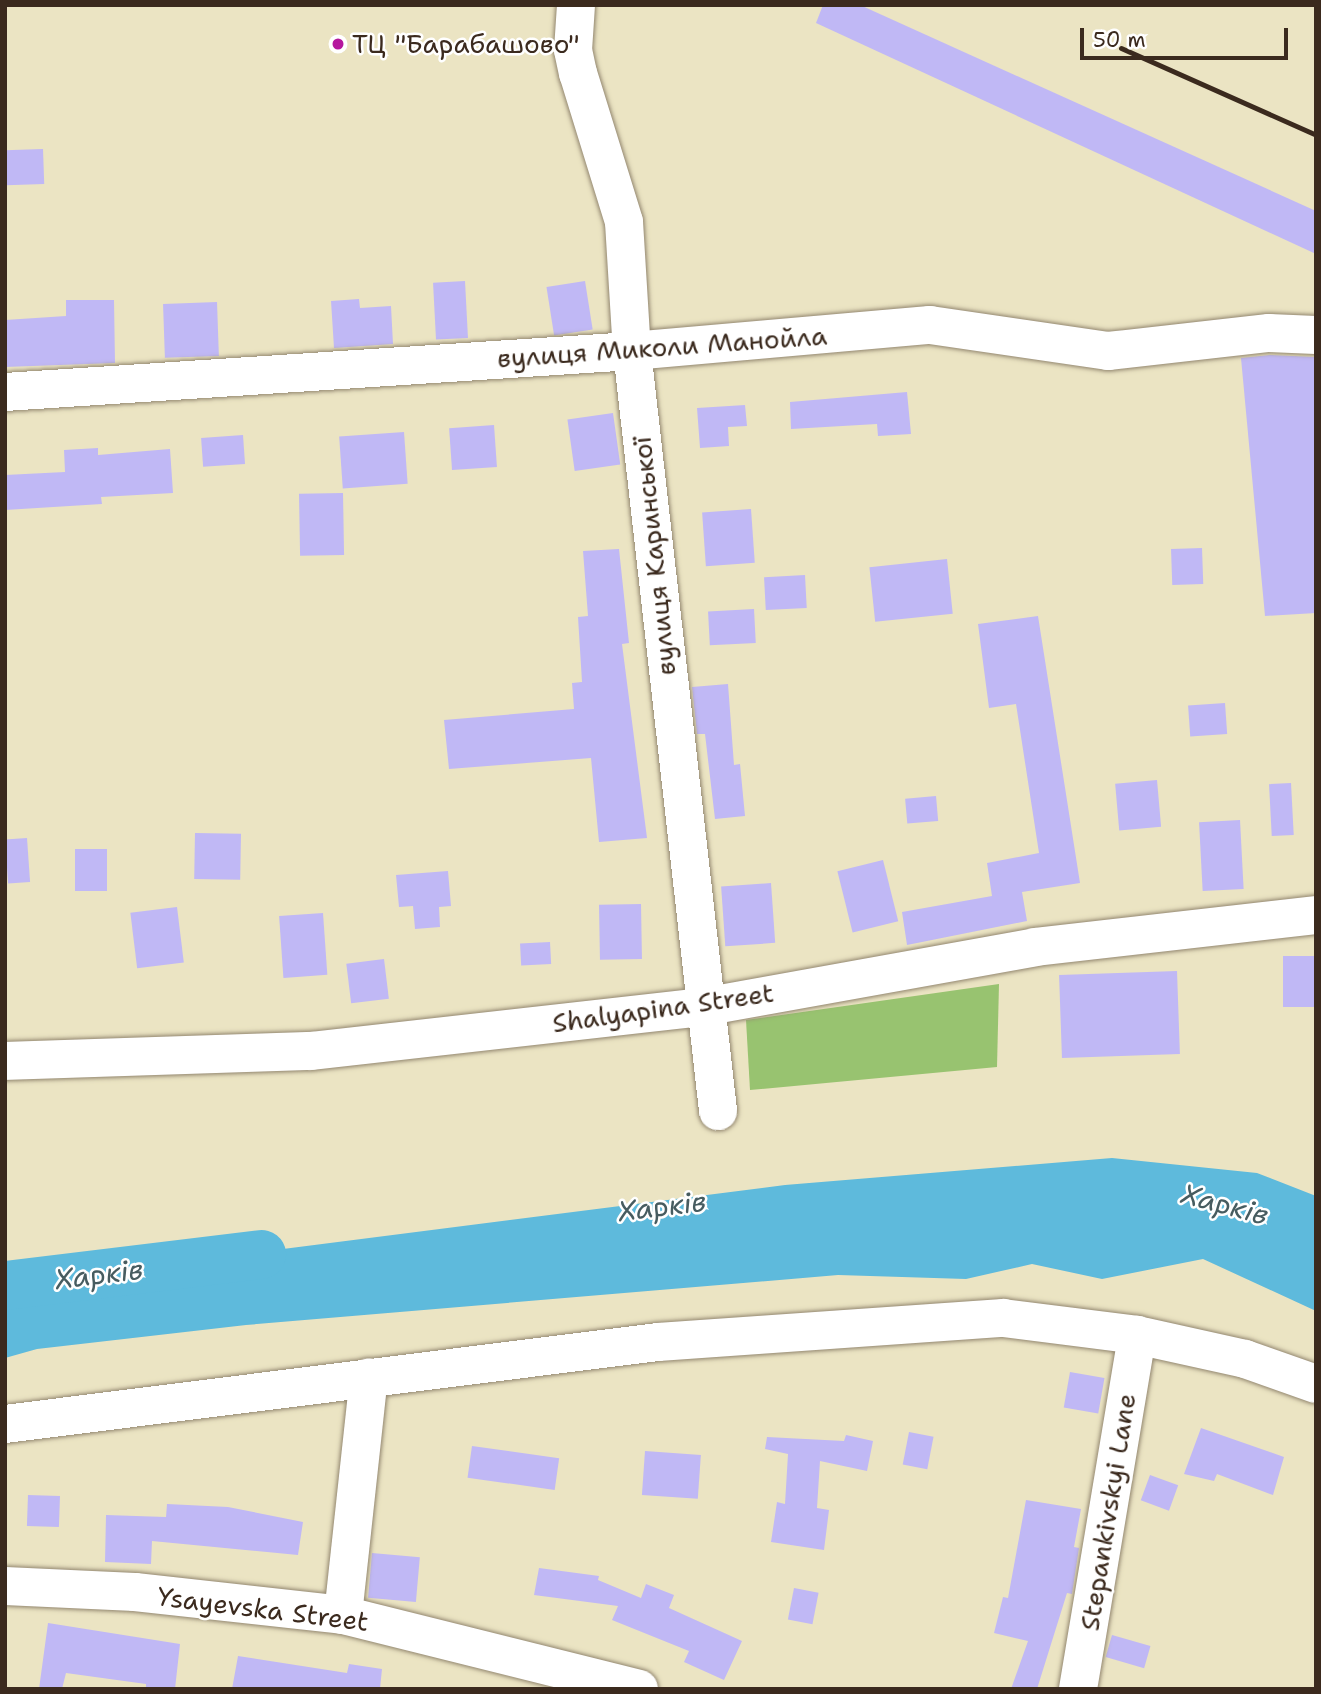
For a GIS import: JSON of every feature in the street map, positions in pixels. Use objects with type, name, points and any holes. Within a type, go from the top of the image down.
[{"type":"street","points":[[568,5],[575,6]]},
{"type":"street","name":"вулиця Каринської","points":[[575,6],[573,50],[578,74],[624,222],[632,351],[703,1007],[718,1111]]},
{"type":"street","name":"вулиця Миколи Манойла","points":[[5,392],[632,351],[930,325],[1108,351],[1269,333],[1316,335]]},
{"type":"street","name":"Shalyapina Street","points":[[5,1061],[311,1051],[703,1007],[1035,947],[1316,915]]},
{"type":"street","points":[[5,1424],[658,1342],[1003,1318],[1137,1335],[1245,1359],[1316,1384]]},
{"type":"street","name":"Stepankivskyi Lane","points":[[1078,1689],[1137,1335]]},
{"type":"street","points":[[343,1615],[369,1377]]},
{"type":"street","name":"Ysayevska Street","points":[[5,1586],[135,1592],[343,1615],[633,1688]]},
{"type":"green space","points":[[999,984],[997,1067],[750,1090],[746,1020]]},
{"type":"water","points":[[1112,1158],[1257,1173],[1316,1196],[1316,1311],[1203,1259],[1102,1279],[1032,1264],[966,1279],[838,1275],[246,1325],[37,1349],[5,1358],[5,1292],[283,1249],[785,1185]]},
{"type":"building","points":[[823,5],[860,5],[1316,211],[1316,254],[816,23]]},
{"type":"building","points":[[43,149],[44,184],[6,185],[5,150]]},
{"type":"building","points":[[465,281],[468,338],[436,340],[433,283]]},
{"type":"building","points":[[585,281],[593,329],[554,335],[546,287]]},
{"type":"building","points":[[359,299],[360,308],[391,306],[393,344],[334,348],[331,301]]},
{"type":"building","points":[[66,300],[114,300],[115,363],[5,367],[5,320],[66,316]]},
{"type":"building","points":[[217,302],[219,356],[165,358],[163,304]]},
{"type":"building","points":[[1270,355],[1316,357],[1316,613],[1265,616],[1241,358]]},
{"type":"building","points":[[907,392],[911,434],[878,436],[877,424],[791,429],[790,402]]},
{"type":"building","points":[[745,405],[747,426],[728,427],[729,446],[700,448],[697,408]]},
{"type":"building","points":[[613,413],[620,464],[575,471],[567,419]]},
{"type":"building","points":[[494,425],[497,467],[452,470],[449,428]]},
{"type":"building","points":[[404,432],[408,484],[343,488],[339,437]]},
{"type":"building","points":[[243,435],[245,464],[203,467],[201,438]]},
{"type":"building","points":[[98,448],[98,455],[170,449],[173,493],[101,497],[102,504],[5,510],[5,475],[65,472],[64,450]]},
{"type":"building","points":[[343,493],[344,555],[300,556],[299,494]]},
{"type":"building","points":[[751,509],[755,563],[706,566],[702,512]]},
{"type":"building","points":[[1202,548],[1203,584],[1172,585],[1171,549]]},
{"type":"building","points":[[619,549],[629,643],[622,644],[647,838],[599,842],[591,758],[449,769],[444,720],[574,709],[572,683],[582,682],[578,617],[588,616],[583,551]]},
{"type":"building","points":[[947,559],[953,614],[875,622],[869,567]]},
{"type":"building","points":[[805,575],[807,608],[766,610],[764,577]]},
{"type":"building","points":[[754,609],[756,643],[710,645],[708,611]]},
{"type":"building","points":[[1038,616],[1080,883],[1022,892],[1027,921],[907,945],[902,912],[992,896],[987,863],[1039,853],[1016,704],[989,708],[978,624]]},
{"type":"building","points":[[728,684],[734,765],[740,764],[745,816],[715,819],[705,734],[697,734],[692,687]]},
{"type":"building","points":[[1225,703],[1227,734],[1190,737],[1188,706]]},
{"type":"building","points":[[1157,780],[1161,827],[1119,830],[1115,784]]},
{"type":"building","points":[[1291,783],[1294,835],[1272,836],[1269,784]]},
{"type":"building","points":[[936,796],[938,821],[907,824],[905,799]]},
{"type":"building","points":[[1240,820],[1244,889],[1203,891],[1199,822]]},
{"type":"building","points":[[195,833],[241,834],[240,880],[194,879]]},
{"type":"building","points":[[27,838],[30,882],[8,883],[5,840]]},
{"type":"building","points":[[75,849],[107,849],[107,891],[75,891]]},
{"type":"building","points":[[883,860],[898,921],[853,932],[837,871]]},
{"type":"building","points":[[448,871],[451,906],[439,907],[440,927],[415,929],[413,906],[399,907],[396,875]]},
{"type":"building","points":[[771,883],[775,943],[725,946],[721,886]]},
{"type":"building","points":[[641,904],[642,959],[600,960],[599,905]]},
{"type":"building","points":[[177,907],[184,963],[137,968],[130,913]]},
{"type":"building","points":[[323,913],[327,975],[283,978],[279,916]]},
{"type":"building","points":[[550,942],[551,964],[521,966],[520,944]]},
{"type":"building","points":[[1283,956],[1315,956],[1315,1007],[1283,1007]]},
{"type":"building","points":[[384,959],[389,999],[351,1003],[346,964]]},
{"type":"building","points":[[1177,971],[1180,1054],[1062,1058],[1059,975]]},
{"type":"building","points":[[1070,1372],[1104,1378],[1098,1414],[1064,1407]]},
{"type":"building","points":[[1201,1428],[1284,1457],[1273,1495],[1217,1474],[1214,1481],[1184,1474]]},
{"type":"building","points":[[909,1432],[934,1437],[927,1469],[903,1464]]},
{"type":"building","points":[[846,1435],[873,1441],[867,1471],[820,1461],[817,1508],[829,1510],[824,1550],[771,1542],[777,1502],[785,1504],[788,1454],[765,1449],[767,1437],[844,1441]]},
{"type":"building","points":[[472,1446],[559,1458],[555,1490],[468,1478]]},
{"type":"building","points":[[645,1451],[701,1455],[698,1499],[642,1495]]},
{"type":"building","points":[[1150,1475],[1178,1485],[1169,1511],[1141,1500]]},
{"type":"building","points":[[28,1495],[60,1496],[59,1527],[27,1526]]},
{"type":"building","points":[[1026,1500],[1081,1509],[1074,1547],[1079,1548],[1072,1594],[1067,1593],[1037,1689],[1011,1689],[1028,1641],[994,1633],[1003,1597],[1008,1598]]},
{"type":"building","points":[[167,1504],[228,1507],[303,1522],[298,1555],[152,1541],[151,1564],[105,1562],[106,1515],[166,1517]]},
{"type":"building","points":[[372,1553],[420,1557],[416,1602],[368,1598]]},
{"type":"building","points":[[539,1568],[599,1576],[598,1580],[641,1598],[646,1584],[674,1595],[669,1608],[742,1641],[724,1680],[684,1662],[689,1651],[612,1620],[618,1606],[534,1595]]},
{"type":"building","points":[[794,1588],[819,1593],[812,1624],[788,1619]]},
{"type":"building","points":[[48,1623],[180,1644],[175,1689],[146,1689],[146,1684],[66,1673],[62,1689],[39,1689]]},
{"type":"building","points":[[1112,1635],[1150,1646],[1144,1668],[1106,1657]]},
{"type":"building","points":[[238,1656],[347,1673],[349,1664],[382,1669],[380,1689],[232,1689]]},
{"type":"waterway","name":"Харків","points":[[5,1285],[261,1254]]},
{"type":"railway","points":[[1121,48],[1316,135]]},
{"type":"place","name":"ТЦ \"Барабашово\"","points":[[338,44]]}]
